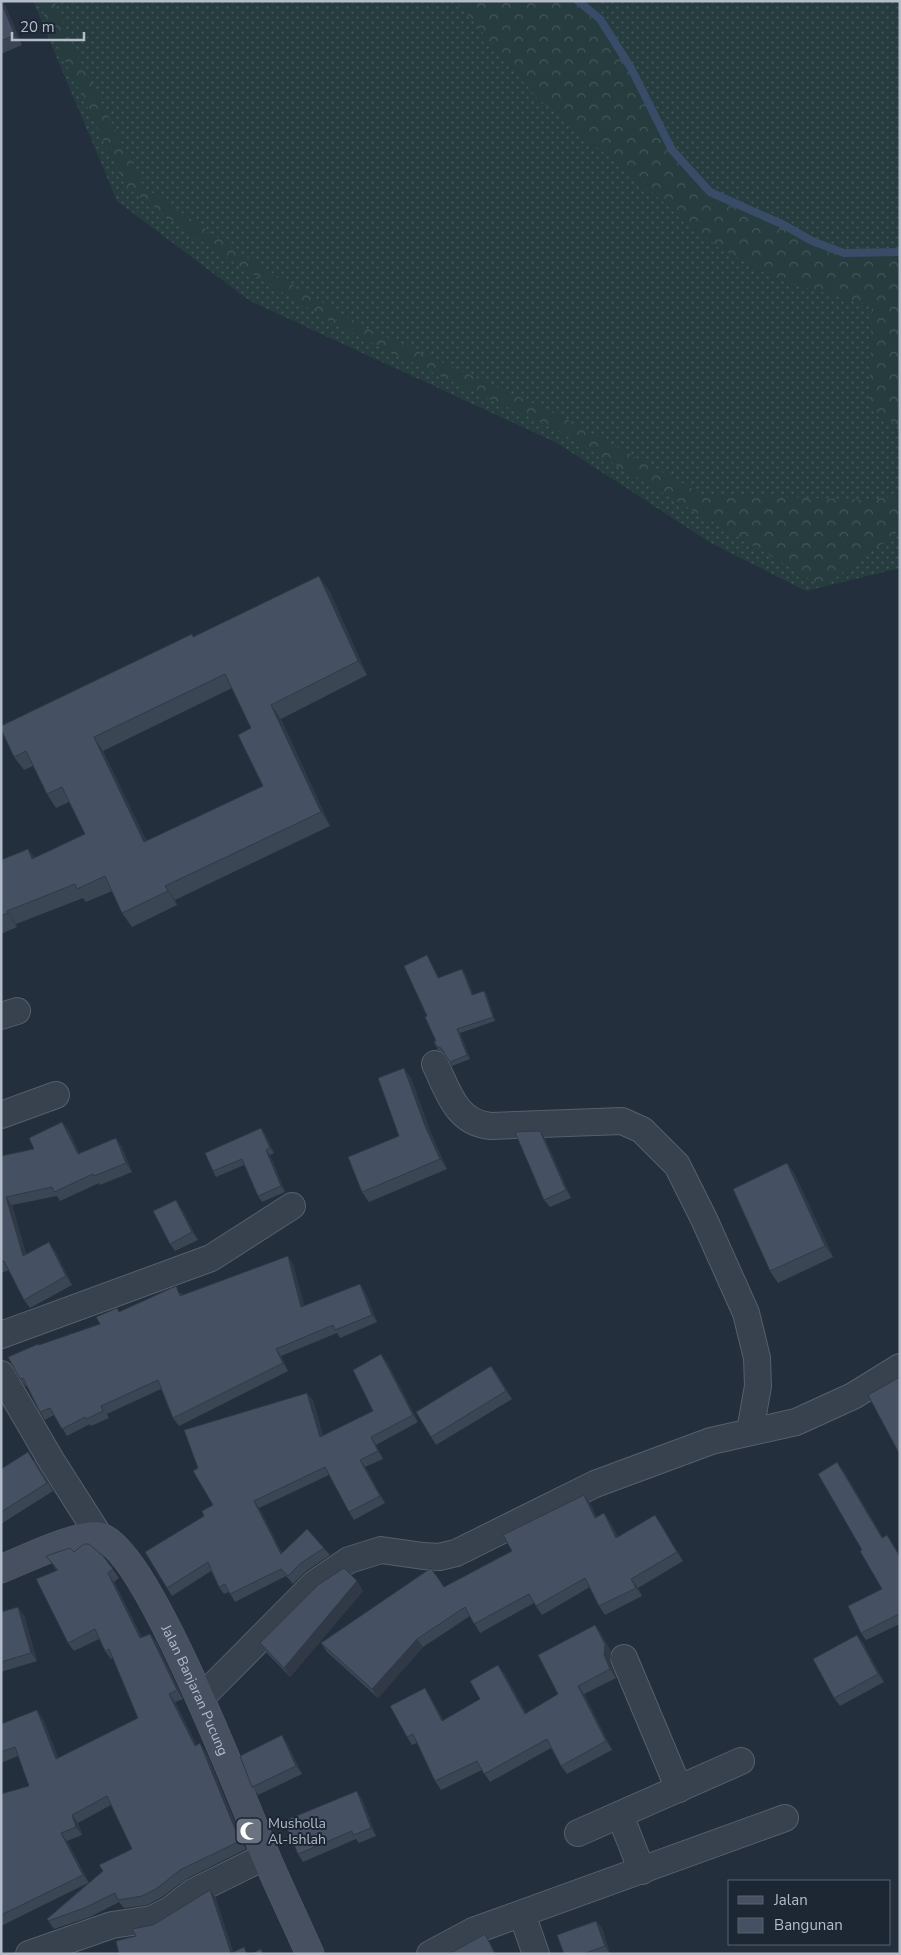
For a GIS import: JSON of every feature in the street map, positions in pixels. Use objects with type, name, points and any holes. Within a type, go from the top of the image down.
[{"type":"street","points":[[435,1064],[456,1108],[466,1117],[478,1123],[491,1126],[622,1122],[642,1130],[677,1165],[732,1279],[746,1313],[753,1337],[757,1358],[758,1386],[750,1431]]},
{"type":"street","points":[[1,1115],[56,1095]]},
{"type":"street","points":[[1,1335],[211,1258],[292,1206]]},
{"type":"street","points":[[200,1699],[316,1583],[349,1560],[381,1550],[440,1557],[456,1553],[595,1484],[711,1441],[796,1422],[853,1396],[900,1367]]},
{"type":"street","points":[[1,1374],[50,1460],[100,1536],[81,1538],[1,1569]]},
{"type":"street","name":"Jalan Banjaran Pucung","points":[[100,1536],[112,1544],[129,1561],[147,1589],[200,1699],[266,1856],[310,1954]]},
{"type":"street","points":[[624,1658],[679,1788]]},
{"type":"street","points":[[578,1833],[741,1761]]},
{"type":"street","points":[[620,1814],[642,1871]]},
{"type":"street","points":[[430,1954],[473,1931],[785,1818]]},
{"type":"street","points":[[29,1954],[112,1925],[152,1919],[170,1910],[193,1892],[266,1856]]},
{"type":"street","points":[[522,1914],[536,1954]]},
{"type":"green space","points":[[33,1],[900,1],[900,568],[806,591],[711,543],[557,443],[250,301],[117,201]]},
{"type":"green space","points":[[38,1],[54,1],[73,47],[144,187],[257,264],[368,329],[561,416],[702,494],[871,500],[900,495],[900,530],[823,587],[551,427],[444,378],[332,323],[211,248],[126,187]]},
{"type":"green space","points":[[456,1],[597,1],[600,19],[631,68],[672,150],[710,192],[784,225],[812,241],[844,253],[900,252],[900,427],[869,407],[872,306],[775,279],[718,247],[537,98]]},
{"type":"building","points":[[1,2],[15,35],[1,41]]},
{"type":"building","points":[[319,576],[358,661],[271,705],[321,812],[165,886],[168,891],[122,913],[105,876],[77,889],[75,884],[7,911],[8,913],[1,916],[1,860],[28,849],[32,859],[85,834],[62,787],[47,794],[26,751],[14,757],[1,726],[192,634],[193,637]],"holes":[[[225,674],[251,728],[238,735],[263,786],[144,842],[94,737]]]},
{"type":"building","points":[[427,955],[438,978],[462,969],[472,995],[484,991],[493,1017],[457,1029],[467,1055],[450,1062],[441,1048],[436,1046],[434,1041],[436,1041],[425,1017],[427,1016],[404,966]]},
{"type":"building","points":[[404,1068],[425,1126],[440,1159],[362,1192],[348,1157],[399,1136],[378,1078]]},
{"type":"building","points":[[62,1122],[78,1154],[116,1138],[126,1163],[94,1176],[93,1174],[54,1192],[52,1187],[6,1197],[23,1256],[49,1242],[66,1276],[24,1300],[4,1261],[1,1262],[1,1156],[34,1149],[29,1138]]},
{"type":"building","points":[[261,1128],[270,1148],[266,1150],[281,1186],[258,1196],[242,1159],[213,1171],[205,1153]]},
{"type":"building","points":[[540,1131],[566,1190],[544,1200],[515,1132]]},
{"type":"building","points":[[787,1163],[825,1246],[770,1271],[733,1189]]},
{"type":"building","points":[[176,1200],[192,1232],[170,1244],[153,1211]]},
{"type":"building","points":[[288,1256],[301,1307],[360,1284],[372,1315],[335,1330],[333,1325],[276,1349],[283,1363],[173,1418],[158,1380],[101,1406],[103,1411],[86,1419],[85,1417],[62,1429],[50,1408],[40,1412],[23,1378],[20,1379],[8,1357],[38,1344],[100,1324],[96,1317],[117,1308],[119,1312],[176,1286],[180,1296]]},
{"type":"building","points":[[381,1354],[413,1415],[371,1437],[378,1451],[360,1460],[380,1496],[349,1512],[325,1467],[254,1501],[281,1554],[307,1529],[324,1548],[301,1563],[288,1576],[281,1569],[230,1594],[225,1584],[219,1587],[208,1562],[167,1588],[145,1552],[204,1516],[202,1511],[213,1505],[193,1471],[198,1468],[184,1430],[307,1393],[320,1437],[373,1411],[353,1370]]},
{"type":"building","points":[[491,1366],[506,1391],[431,1437],[416,1412]]},
{"type":"building","points":[[900,1377],[900,1455],[868,1395]]},
{"type":"building","points":[[28,1452],[47,1483],[1,1512],[1,1469]]},
{"type":"building","points":[[837,1462],[882,1538],[887,1535],[900,1557],[900,1616],[899,1614],[861,1633],[848,1606],[882,1589],[818,1474]]},
{"type":"building","points":[[584,1495],[595,1518],[604,1513],[616,1538],[655,1515],[677,1552],[631,1579],[636,1588],[599,1606],[585,1578],[536,1606],[529,1594],[474,1624],[465,1607],[417,1639],[372,1689],[321,1643],[431,1568],[444,1587],[512,1551],[503,1535]]},
{"type":"building","points":[[84,1544],[89,1544],[103,1556],[113,1569],[108,1573],[140,1638],[150,1634],[177,1690],[169,1694],[195,1746],[200,1743],[240,1841],[180,1870],[156,1889],[142,1896],[118,1900],[115,1893],[84,1908],[48,1921],[47,1919],[103,1871],[99,1865],[132,1849],[107,1796],[72,1815],[76,1827],[61,1833],[83,1875],[1,1915],[1,1794],[29,1786],[15,1747],[1,1752],[1,1724],[37,1710],[56,1759],[138,1718],[109,1649],[105,1651],[95,1629],[68,1643],[36,1579],[58,1570],[46,1556],[70,1548],[74,1552]]},
{"type":"building","points":[[344,1568],[357,1581],[284,1668],[260,1643],[318,1585]]},
{"type":"building","points":[[18,1607],[31,1653],[1,1662],[1,1612]]},
{"type":"building","points":[[595,1625],[605,1644],[604,1655],[610,1669],[578,1686],[606,1741],[561,1766],[547,1739],[484,1774],[477,1761],[435,1781],[413,1734],[407,1737],[390,1706],[425,1688],[442,1721],[480,1699],[470,1681],[498,1665],[525,1714],[558,1694],[538,1655]]},
{"type":"building","points":[[857,1635],[878,1674],[834,1698],[813,1659]]},
{"type":"building","points":[[282,1735],[296,1766],[252,1787],[240,1756]]},
{"type":"building","points":[[357,1791],[371,1828],[353,1835],[352,1831],[298,1854],[284,1821]]},
{"type":"building","points":[[210,1890],[231,1953],[244,1947],[247,1954],[119,1954],[116,1941],[136,1936],[132,1929],[153,1925]]},
{"type":"building","points":[[596,1921],[605,1946],[583,1954],[564,1954],[557,1935]]},
{"type":"building","points":[[485,1934],[495,1954],[449,1954]]},
{"type":"building","points":[[261,1949],[263,1954],[251,1954]]},
{"type":"waterway","points":[[578,1],[600,19],[631,68],[672,150],[710,192],[784,225],[812,241],[844,253],[900,252]]},
{"type":"place","name":"Musholla Al-Ishlah","points":[[249,1831]]}]
